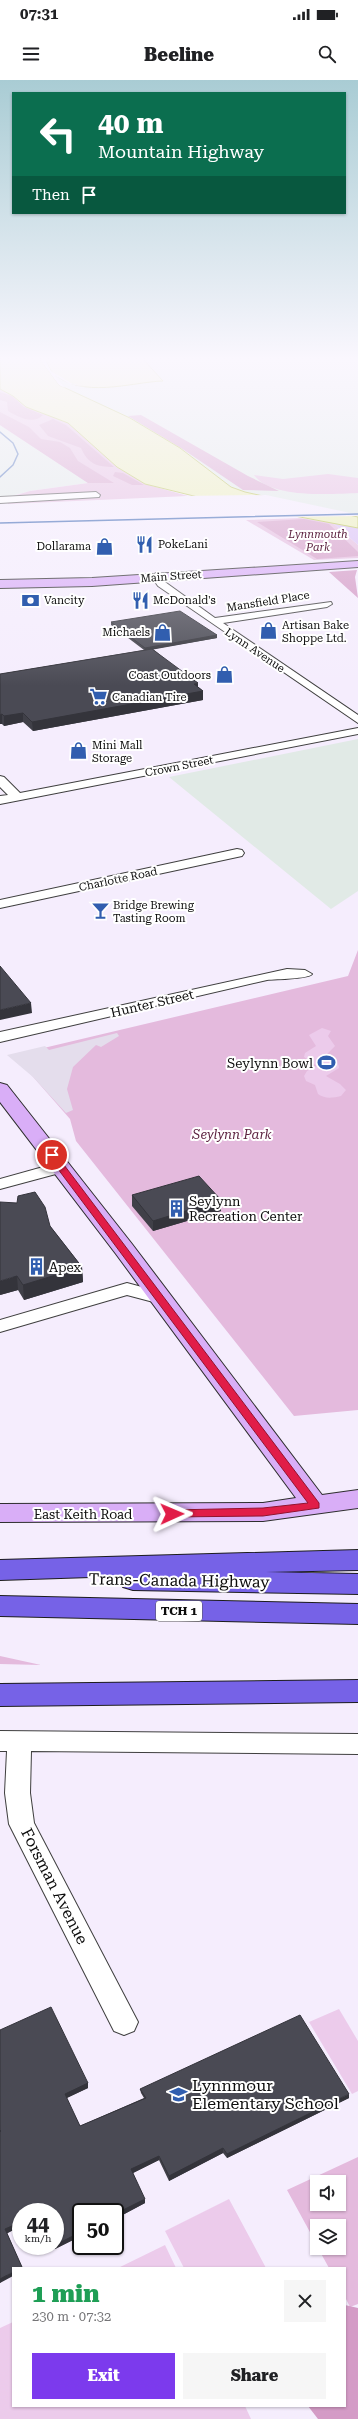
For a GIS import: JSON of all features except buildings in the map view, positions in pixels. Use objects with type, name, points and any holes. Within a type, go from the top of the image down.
[{"type":"highway","points":[[0,1570],[358,1560]]},
{"type":"highway","name":"Trans-Canada Highway","points":[[0,1577],[358,1584]]},
{"type":"highway","name":"TCH 1","points":[[0,1606],[358,1614]]},
{"type":"highway","points":[[0,1695],[358,1691]]},
{"type":"main road","name":"Main Street","points":[[0,584],[92,582],[156,576],[358,564]]},
{"type":"main road","points":[[0,1089],[139,1268],[316,1506]]},
{"type":"main road","name":"East Keith Road","points":[[0,1513],[263,1512],[316,1506],[358,1499]]},
{"type":"street","points":[[0,500],[96,495]]},
{"type":"street","name":"Lynn Avenue","points":[[156,576],[161,584],[358,720]]},
{"type":"street","name":"Mansfield Place","points":[[213,621],[327,604]]},
{"type":"street","name":"Crown Street","points":[[0,800],[358,731]]},
{"type":"street","points":[[0,780],[17,797]]},
{"type":"street","name":"Charlotte Road","points":[[0,904],[237,853]]},
{"type":"street","name":"Hunter Street","points":[[0,1037],[267,976],[287,973],[305,974]]},
{"type":"street","points":[[0,1184],[61,1167]]},
{"type":"street","points":[[127,1290],[139,1268]]},
{"type":"street","points":[[0,1326],[127,1290],[161,1298]]},
{"type":"street","points":[[10,1741],[358,1744]]},
{"type":"street","name":"Forsman Avenue","points":[[10,1741],[16,1778],[18,1810],[22,1824],[124,2022]]},
{"type":"shaded area","points":[[0,467],[65,467],[88,483],[30,491],[0,499]]},
{"type":"shaded area","points":[[117,467],[205,467],[231,487],[245,492],[358,517],[358,528],[210,500],[145,484]]},
{"type":"shaded area","points":[[205,467],[358,467],[358,516],[245,492],[231,487]]},
{"type":"shaded area","points":[[358,739],[358,891],[331,909],[169,777]]},
{"type":"shaded area","name":"Seylynn Bowl","points":[[322,1028],[331,1031],[328,1036],[335,1046],[325,1056],[339,1065],[339,1068],[326,1076],[340,1084],[346,1090],[341,1096],[329,1098],[321,1096],[318,1094],[315,1085],[306,1081],[304,1076],[307,1071],[317,1066],[304,1057],[305,1053],[316,1046],[309,1035]]},
{"type":"shaded area","points":[[117,1033],[119,1036],[101,1047],[96,1045],[73,1067],[67,1089],[73,1110],[66,1113],[33,1077],[7,1055],[45,1046],[49,1050]]},
{"type":"shaded area","points":[[339,2009],[358,2041],[358,2091],[352,2094],[309,2022]]},
{"type":"shaded area","points":[[229,2199],[265,2267],[183,2267],[165,2231]]},
{"type":"shaded area","points":[[165,2245],[176,2267],[120,2267]]},
{"type":"shaded area","points":[[12,2322],[12,2407],[245,2407],[251,2419],[0,2419],[0,2328]]},
{"type":"green space","points":[[64,467],[117,467],[145,484],[188,496],[8,504],[6,498],[30,491],[88,483]]},
{"type":"green space","points":[[64,467],[88,467],[114,483],[88,483]]},
{"type":"green space","points":[[209,467],[232,467],[279,491],[243,490]]},
{"type":"green space","points":[[115,472],[123,473],[144,485],[132,485],[113,476]]},
{"type":"green space","points":[[328,474],[358,478],[358,493],[318,494],[288,492],[262,483],[254,475],[283,479]]},
{"type":"green space","name":"Lynnmouth Park","points":[[301,518],[333,523],[358,545],[358,558],[314,560],[246,520]]},
{"type":"green space","name":"Lynnmouth Park","points":[[304,519],[329,524],[358,552],[358,556],[317,559],[257,522]]},
{"type":"green space","points":[[357,570],[355,577],[358,598],[329,572]]},
{"type":"green space","name":"Seylynn Park","points":[[358,950],[358,1410],[294,1416],[76,1141],[70,1119],[14,1055],[348,976]]},
{"type":"green space","points":[[0,1656],[41,1665],[0,1664]]},
{"type":"green space","points":[[358,2157],[358,2304],[350,2307],[346,2299],[346,2267],[328,2267],[322,2255],[346,2255],[346,2219],[310,2219],[310,2232],[287,2190],[310,2179],[310,2211],[346,2211],[346,2175],[319,2175]]},
{"type":"green space","points":[[346,2305],[358,2308],[358,2419],[318,2419],[309,2407],[346,2407]]},
{"type":"sand","points":[[333,523],[358,528],[358,545]]},
{"type":"pier","points":[[266,495],[355,514],[358,516],[288,517],[181,496]]},
{"type":"railway","points":[[0,477],[11,467]]},
{"type":"railway","points":[[0,523],[358,514]]},
{"type":"place","name":"PokeLani","points":[[145,544]]},
{"type":"place","name":"Dollarama","points":[[104,546]]},
{"type":"place","name":"Vancity","points":[[31,600]]},
{"type":"place","name":"McDonald's","points":[[140,600]]},
{"type":"place","name":"Artisan Bake Shoppe Ltd.","points":[[269,631]]},
{"type":"place","name":"Michaels","points":[[163,632]]},
{"type":"place","name":"Coast Outdoors","points":[[224,675]]},
{"type":"place","name":"Canadian Tire","points":[[99,697]]},
{"type":"place","name":"Mini Mall Storage","points":[[79,751]]},
{"type":"place","name":"Bridge Brewing Tasting Room","points":[[100,911]]},
{"type":"place","name":"Seylynn Bowl","points":[[326,1063]]},
{"type":"place","name":"Seylynn Recreation Center","points":[[176,1208]]},
{"type":"place","name":"Apex","points":[[36,1267]]},
{"type":"place","name":"Lynnmour Elementary School","points":[[179,2094]]},
{"type":"route","points":[[52,1155],[316,1506],[263,1512],[172,1514]]}]
